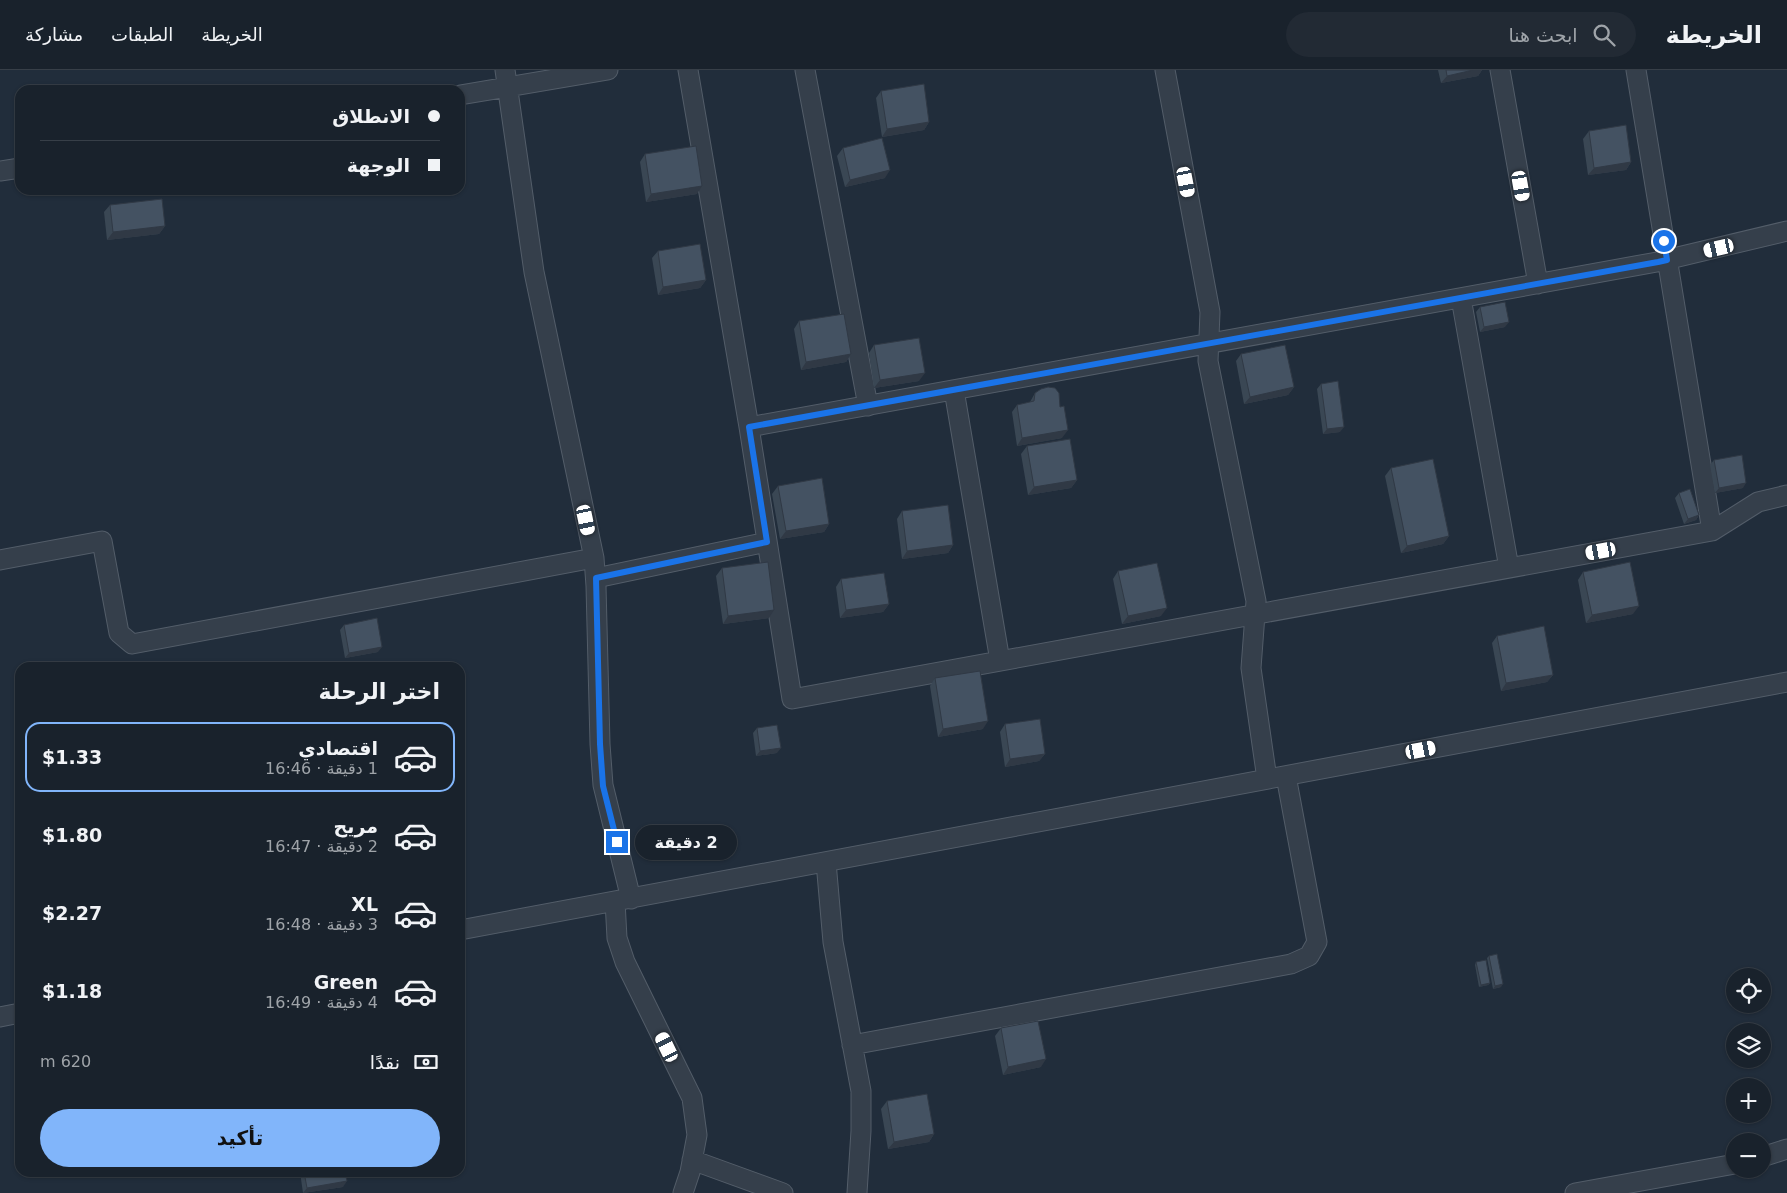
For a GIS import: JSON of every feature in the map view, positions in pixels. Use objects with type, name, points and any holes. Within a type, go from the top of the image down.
[{"type":"street","points":[[465,93],[506,79],[608,70]]},
{"type":"street","points":[[688,70],[749,427],[792,698],[1712,531],[1758,502],[1787,495]]},
{"type":"street","points":[[805,70],[868,406]]},
{"type":"street","points":[[1165,70],[1210,312],[1208,361],[1256,601],[1251,668],[1267,779]]},
{"type":"street","points":[[1500,70],[1538,284]]},
{"type":"street","points":[[1636,70],[1712,531]]},
{"type":"street","points":[[506,79],[534,272],[594,558],[603,786],[623,900],[617,938],[625,962],[692,1098],[697,1135],[683,1193]]},
{"type":"street","points":[[0,171],[15,169]]},
{"type":"street","points":[[749,427],[1667,260],[1787,231]]},
{"type":"street","points":[[1461,298],[1509,568]]},
{"type":"street","points":[[954,390],[1000,660]]},
{"type":"street","points":[[0,560],[102,541],[119,633],[132,644],[594,558]]},
{"type":"street","points":[[596,578],[767,542]]},
{"type":"street","points":[[465,929],[1787,682]]},
{"type":"street","points":[[852,1046],[1291,964],[1309,956],[1317,942],[1286,776]]},
{"type":"street","points":[[826,862],[833,942],[861,1091],[861,1131],[857,1193]]},
{"type":"street","points":[[0,1017],[15,1014]]},
{"type":"street","points":[[1771,1154],[1787,1148]]},
{"type":"street","points":[[692,1160],[783,1193]]},
{"type":"street","points":[[1576,1193],[1726,1166]]},
{"type":"building","points":[[1446,70],[1473,70],[1447,76]]},
{"type":"building","points":[[924,84],[929,122],[887,129],[881,91]]},
{"type":"building","points":[[1626,125],[1631,162],[1594,168],[1589,131]]},
{"type":"building","points":[[882,138],[890,170],[850,180],[843,148]]},
{"type":"building","points":[[696,146],[702,186],[651,194],[645,154]]},
{"type":"building","points":[[162,199],[165,226],[113,232],[110,205]]},
{"type":"building","points":[[700,244],[706,280],[663,287],[658,251]]},
{"type":"building","points":[[1505,302],[1509,322],[1484,327],[1480,307]]},
{"type":"building","points":[[844,314],[851,354],[806,362],[799,321]]},
{"type":"building","points":[[919,338],[925,373],[880,380],[874,345]]},
{"type":"building","points":[[1285,345],[1294,387],[1250,397],[1241,354]]},
{"type":"building","points":[[1338,381],[1344,427],[1327,429],[1321,384]]},
{"type":"building","points":[[1048,387],[1055,388],[1059,393],[1060,407],[1064,406],[1068,430],[1022,438],[1017,405],[1034,401],[1035,393]]},
{"type":"building","points":[[1070,439],[1077,480],[1034,487],[1027,446]]},
{"type":"building","points":[[1742,455],[1746,483],[1719,488],[1714,460]]},
{"type":"building","points":[[1433,459],[1449,536],[1407,546],[1391,468]]},
{"type":"building","points":[[822,478],[829,524],[786,531],[778,486]]},
{"type":"building","points":[[1690,489],[1699,515],[1688,519],[1679,493]]},
{"type":"building","points":[[948,505],[953,545],[907,551],[902,511]]},
{"type":"building","points":[[768,562],[774,610],[728,616],[722,568]]},
{"type":"building","points":[[1630,562],[1639,606],[1592,615],[1583,572]]},
{"type":"building","points":[[1157,563],[1167,608],[1128,616],[1118,571]]},
{"type":"building","points":[[884,573],[889,604],[846,610],[841,579]]},
{"type":"building","points":[[377,618],[382,647],[349,653],[344,625]]},
{"type":"building","points":[[1544,626],[1553,675],[1506,683],[1497,636]]},
{"type":"building","points":[[980,671],[988,721],[943,729],[935,678]]},
{"type":"building","points":[[1040,719],[1045,754],[1010,759],[1005,724]]},
{"type":"building","points":[[777,725],[781,748],[760,751],[757,728]]},
{"type":"building","points":[[1497,954],[1503,984],[1495,986],[1489,956]]},
{"type":"building","points":[[1486,960],[1490,983],[1481,985],[1476,962]]},
{"type":"building","points":[[1038,1021],[1046,1059],[1008,1067],[1001,1028]]},
{"type":"building","points":[[927,1094],[934,1134],[894,1142],[887,1101]]},
{"type":"building","points":[[305,1177],[346,1177],[347,1181],[307,1188]]},
{"type":"route","points":[[617,842],[603,786],[600,744],[596,578],[767,542],[749,427],[1658,262],[1667,260],[1664,241]]}]
